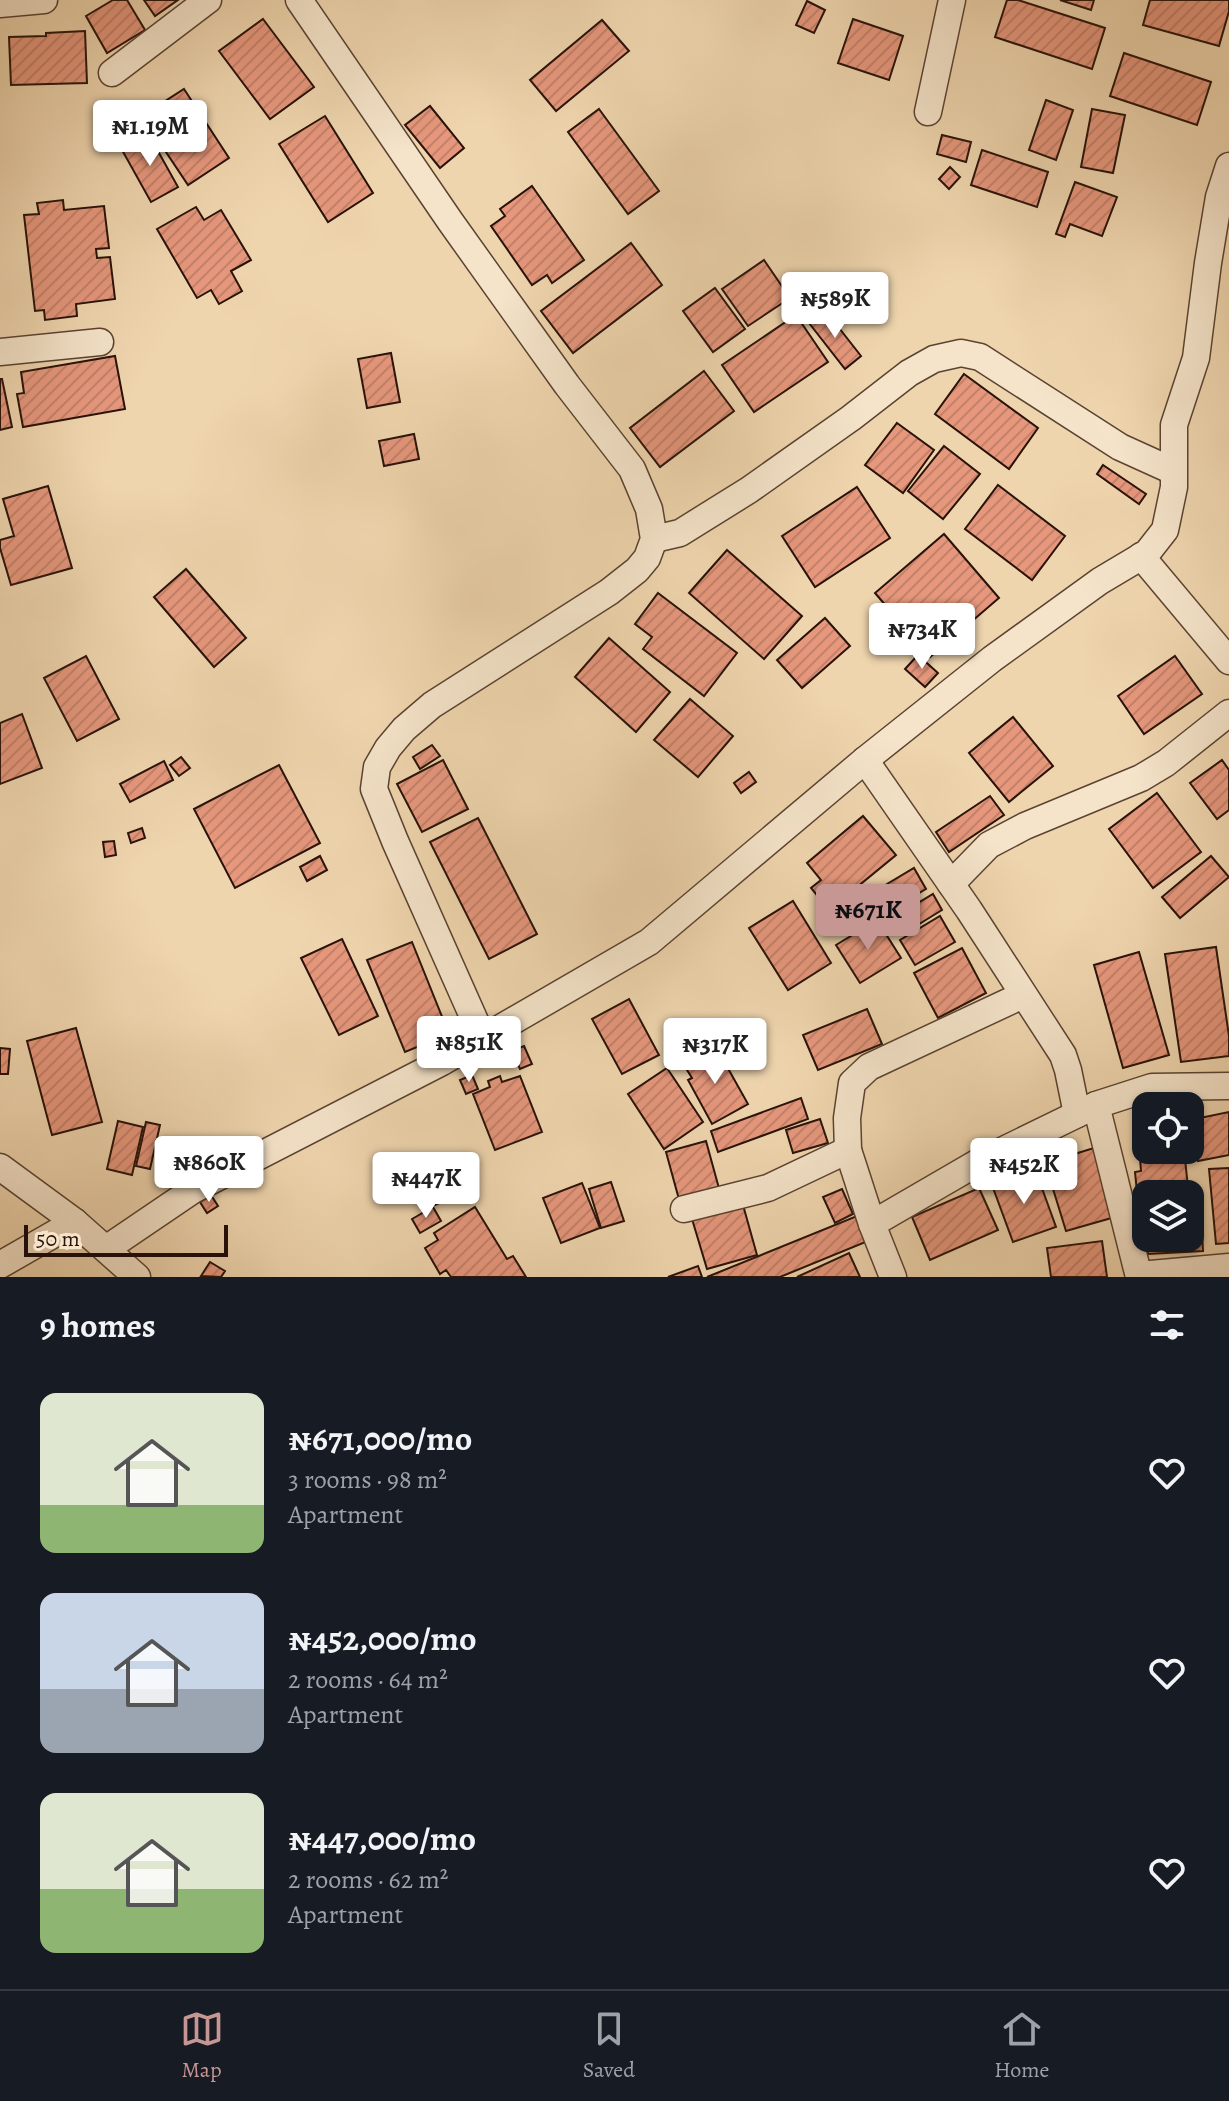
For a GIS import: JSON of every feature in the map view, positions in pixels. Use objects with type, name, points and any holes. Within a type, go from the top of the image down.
[{"type":"street","points":[[0,7],[44,0]]},
{"type":"street","points":[[112,73],[208,0]]},
{"type":"street","points":[[299,0],[450,221],[567,385],[632,469],[649,509],[654,539],[647,558],[637,570],[609,592],[432,705],[396,738],[377,767],[374,789],[483,1039]]},
{"type":"street","points":[[928,112],[952,0]]},
{"type":"street","points":[[106,1249],[193,1190],[483,1039],[649,942],[865,760],[992,659],[1100,581],[1147,553],[1165,530],[1174,487],[1174,425],[1196,358],[1208,263],[1229,166]]},
{"type":"street","points":[[0,352],[100,342]]},
{"type":"street","points":[[654,539],[680,533],[749,490],[909,373],[934,359],[961,353],[980,357],[1120,447],[1173,471]]},
{"type":"street","points":[[1141,556],[1229,661]]},
{"type":"street","points":[[951,884],[989,845],[1025,826],[1141,778],[1166,763],[1229,713]]},
{"type":"street","points":[[865,760],[1063,1055],[1087,1110],[1139,1276],[1229,1267]]},
{"type":"street","points":[[893,1277],[848,1150],[847,1118],[852,1083],[869,1067],[1023,995]]},
{"type":"street","points":[[872,1224],[977,1163],[1087,1110],[1152,1087],[1229,1086]]},
{"type":"street","points":[[684,1209],[768,1188],[848,1150]]},
{"type":"street","points":[[0,1167],[75,1222],[137,1277]]},
{"type":"street","points":[[0,1265],[75,1222]]},
{"type":"building","points":[[113,0],[127,0],[145,30],[107,53],[86,16]]},
{"type":"building","points":[[144,0],[178,0],[155,16]]},
{"type":"building","points":[[1007,0],[1018,0],[1105,28],[1092,69],[995,37]]},
{"type":"building","points":[[1060,0],[1094,0],[1091,10]]},
{"type":"building","points":[[1150,0],[1229,0],[1219,46],[1143,25]]},
{"type":"building","points":[[807,1],[825,10],[814,33],[796,25]]},
{"type":"building","points":[[263,19],[314,87],[270,119],[219,51]]},
{"type":"building","points":[[853,19],[903,36],[889,80],[838,63]]},
{"type":"building","points":[[602,20],[629,51],[556,111],[530,80]]},
{"type":"building","points":[[85,31],[87,83],[11,85],[9,37]]},
{"type":"building","points":[[1124,53],[1211,82],[1197,125],[1110,96]]},
{"type":"building","points":[[184,89],[229,158],[188,185],[142,116]]},
{"type":"building","points":[[1046,100],[1073,110],[1056,160],[1029,150]]},
{"type":"building","points":[[430,106],[464,148],[440,168],[405,125]]},
{"type":"building","points":[[599,109],[659,191],[628,214],[568,132]]},
{"type":"building","points":[[1092,109],[1125,115],[1113,173],[1081,167]]},
{"type":"building","points":[[325,116],[373,193],[328,222],[279,144]]},
{"type":"building","points":[[149,135],[178,187],[151,202],[122,150]]},
{"type":"building","points":[[942,135],[971,142],[966,162],[937,154]]},
{"type":"building","points":[[982,150],[1048,172],[1037,207],[971,185]]},
{"type":"building","points":[[950,167],[960,177],[949,189],[939,179]]},
{"type":"building","points":[[1075,182],[1117,197],[1102,236],[1070,224],[1065,237],[1056,234]]},
{"type":"building","points":[[532,186],[584,260],[552,283],[547,275],[532,285],[491,226],[505,216],[500,209]]},
{"type":"building","points":[[63,200],[64,210],[104,206],[109,248],[96,249],[97,258],[110,257],[115,299],[76,304],[77,316],[45,320],[44,310],[35,311],[24,215],[39,214],[37,203]]},
{"type":"building","points":[[196,207],[204,220],[221,210],[251,260],[231,271],[242,291],[219,304],[211,290],[197,298],[157,229]]},
{"type":"building","points":[[631,243],[662,285],[573,353],[541,311]]},
{"type":"building","points":[[764,260],[790,298],[748,326],[722,289]]},
{"type":"building","points":[[715,288],[745,329],[713,352],[683,311]]},
{"type":"building","points":[[825,310],[861,356],[845,369],[809,323]]},
{"type":"building","points":[[796,315],[828,362],[754,412],[722,365]]},
{"type":"building","points":[[391,353],[400,402],[367,408],[358,359]]},
{"type":"building","points":[[115,356],[125,409],[23,427],[17,394],[24,393],[21,372]]},
{"type":"building","points":[[704,371],[734,411],[660,467],[630,428]]},
{"type":"building","points":[[964,374],[1038,428],[1009,469],[935,414]]},
{"type":"building","points":[[0,379],[12,427],[0,430]]},
{"type":"building","points":[[897,423],[934,450],[903,493],[865,465]]},
{"type":"building","points":[[414,434],[419,459],[384,466],[379,441]]},
{"type":"building","points":[[944,446],[980,474],[943,519],[908,491]]},
{"type":"building","points":[[1103,465],[1146,494],[1139,504],[1097,474]]},
{"type":"building","points":[[998,485],[1065,536],[1032,580],[965,529]]},
{"type":"building","points":[[48,486],[72,568],[11,585],[0,540],[14,536],[3,499]]},
{"type":"building","points":[[857,487],[890,538],[815,587],[782,536]]},
{"type":"building","points":[[944,534],[999,598],[930,657],[875,593]]},
{"type":"building","points":[[727,550],[802,616],[764,659],[689,593]]},
{"type":"building","points":[[186,569],[246,638],[214,667],[154,597]]},
{"type":"building","points":[[658,593],[737,653],[704,696],[643,649],[652,637],[635,624]]},
{"type":"building","points":[[825,618],[850,646],[802,688],[777,660]]},
{"type":"building","points":[[609,638],[670,692],[636,732],[575,677]]},
{"type":"building","points":[[918,655],[938,673],[925,687],[905,669]]},
{"type":"building","points":[[86,656],[119,719],[77,741],[44,678]]},
{"type":"building","points":[[1175,656],[1202,694],[1144,734],[1118,696]]},
{"type":"building","points":[[690,699],[733,736],[698,777],[654,740]]},
{"type":"building","points":[[22,714],[42,768],[0,784],[0,723]]},
{"type":"building","points":[[1013,717],[1053,766],[1009,802],[969,753]]},
{"type":"building","points":[[432,745],[440,756],[420,769],[413,757]]},
{"type":"building","points":[[181,757],[190,768],[179,776],[170,765]]},
{"type":"building","points":[[443,760],[468,809],[422,832],[397,784]]},
{"type":"building","points":[[1222,760],[1229,770],[1229,810],[1217,819],[1190,783]]},
{"type":"building","points":[[164,761],[173,780],[130,802],[120,784]]},
{"type":"building","points":[[279,765],[320,843],[235,888],[194,809]]},
{"type":"building","points":[[749,772],[756,782],[741,793],[734,783]]},
{"type":"building","points":[[1157,793],[1201,852],[1153,888],[1109,829]]},
{"type":"building","points":[[990,796],[1004,815],[949,852],[936,832]]},
{"type":"building","points":[[863,816],[896,855],[829,910],[811,888],[821,880],[807,863]]},
{"type":"building","points":[[478,818],[537,934],[489,959],[430,842]]},
{"type":"building","points":[[142,828],[145,838],[131,843],[128,833]]},
{"type":"building","points":[[114,841],[116,855],[105,857],[103,842]]},
{"type":"building","points":[[320,856],[327,870],[307,881],[300,867]]},
{"type":"building","points":[[1211,856],[1229,877],[1180,918],[1162,897]]},
{"type":"building","points":[[914,868],[926,889],[884,914],[872,893]]},
{"type":"building","points":[[933,894],[942,910],[903,934],[893,918]]},
{"type":"building","points":[[793,901],[831,963],[788,990],[749,928]]},
{"type":"building","points":[[940,916],[955,942],[915,965],[900,940]]},
{"type":"building","points":[[877,920],[901,958],[860,983],[836,945]]},
{"type":"building","points":[[342,939],[378,1016],[339,1035],[301,958]]},
{"type":"building","points":[[412,942],[449,1034],[405,1052],[367,960]]},
{"type":"building","points":[[1216,947],[1229,1056],[1181,1062],[1165,954]]},
{"type":"building","points":[[962,948],[986,993],[938,1018],[914,973]]},
{"type":"building","points":[[1139,952],[1169,1055],[1123,1068],[1094,965]]},
{"type":"building","points":[[629,999],[659,1055],[622,1074],[592,1019]]},
{"type":"building","points":[[867,1009],[882,1044],[818,1070],[803,1035]]},
{"type":"building","points":[[76,1028],[102,1122],[52,1135],[27,1041]]},
{"type":"building","points":[[524,1046],[532,1064],[520,1069],[512,1051]]},
{"type":"building","points":[[716,1047],[748,1104],[712,1124],[688,1080],[692,1078],[684,1065]]},
{"type":"building","points":[[0,1048],[10,1049],[8,1074],[0,1074]]},
{"type":"building","points":[[667,1068],[703,1122],[664,1149],[628,1094]]},
{"type":"building","points":[[472,1075],[478,1089],[466,1094],[460,1080]]},
{"type":"building","points":[[500,1076],[502,1082],[520,1076],[542,1132],[495,1150],[473,1094],[490,1087],[488,1081]]},
{"type":"building","points":[[801,1098],[808,1119],[718,1152],[711,1131]]},
{"type":"building","points":[[1229,1112],[1229,1155],[1204,1160],[1204,1117]]},
{"type":"building","points":[[820,1119],[828,1143],[793,1153],[786,1130]]},
{"type":"building","points":[[118,1121],[143,1127],[132,1175],[107,1169]]},
{"type":"building","points":[[146,1122],[160,1125],[150,1169],[136,1166]]},
{"type":"building","points":[[706,1141],[720,1192],[680,1203],[666,1152]]},
{"type":"building","points":[[1094,1148],[1115,1217],[1066,1231],[1045,1163]]},
{"type":"building","points":[[448,1159],[464,1192],[426,1209],[410,1177]]},
{"type":"building","points":[[1140,1164],[1186,1164],[1187,1180],[1136,1180],[1135,1172],[1141,1171]]},
{"type":"building","points":[[1229,1168],[1229,1243],[1216,1244],[1209,1169]]},
{"type":"building","points":[[1035,1169],[1056,1227],[1013,1242],[992,1185]]},
{"type":"building","points":[[611,1182],[624,1221],[601,1228],[589,1189]]},
{"type":"building","points":[[582,1183],[600,1228],[561,1243],[543,1198]]},
{"type":"building","points":[[979,1188],[998,1230],[930,1260],[912,1217]]},
{"type":"building","points":[[842,1189],[853,1214],[835,1223],[823,1197]]},
{"type":"building","points":[[211,1195],[218,1206],[207,1213],[200,1202]]},
{"type":"building","points":[[743,1205],[757,1255],[707,1269],[692,1219]]},
{"type":"building","points":[[433,1207],[441,1221],[420,1233],[412,1219]]},
{"type":"building","points":[[475,1207],[507,1259],[513,1256],[526,1277],[451,1277],[446,1270],[440,1274],[425,1248],[438,1240],[434,1233]]},
{"type":"building","points":[[857,1216],[868,1241],[780,1277],[707,1277]]},
{"type":"building","points":[[1102,1241],[1107,1277],[1051,1277],[1047,1248]]},
{"type":"building","points":[[849,1253],[860,1277],[797,1277]]},
{"type":"building","points":[[210,1262],[225,1271],[221,1277],[201,1276]]},
{"type":"building","points":[[698,1266],[702,1277],[668,1277]]}]
